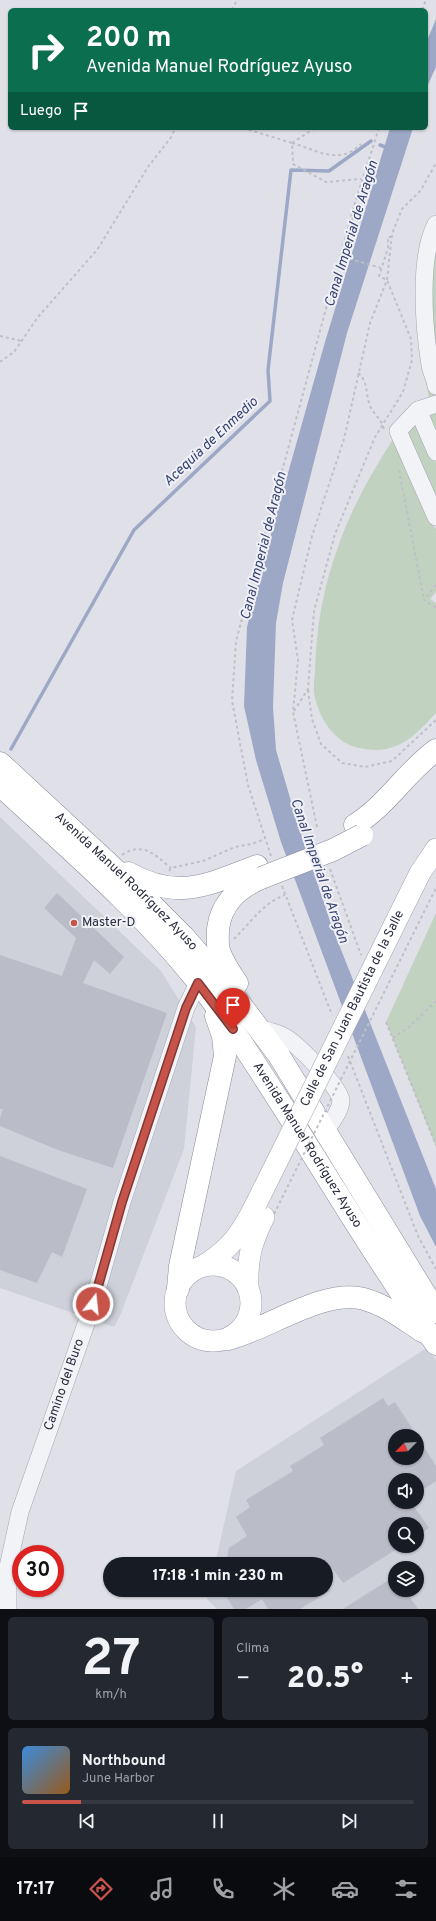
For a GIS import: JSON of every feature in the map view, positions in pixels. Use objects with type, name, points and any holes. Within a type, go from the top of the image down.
[{"type":"highway","points":[[358,830],[423,759],[436,750]]},
{"type":"highway","name":"Avenida Manuel Rodríguez Ayuso","points":[[0,762],[110,863],[184,937],[228,988],[278,1054],[436,1312]]},
{"type":"highway","points":[[110,863],[143,881],[172,889],[200,886],[268,871],[333,850],[358,830],[396,807],[436,763]]},
{"type":"highway","name":"Avenida Manuel Rodríguez Ayuso","points":[[1,786],[88,865],[160,937],[204,990],[240,1039],[433,1340]]},
{"type":"highway","points":[[268,871],[235,893],[226,904],[219,924],[219,950],[224,962],[248,999],[278,1054]]},
{"type":"highway","points":[[178,1289],[180,1266],[225,1056],[223,1036],[204,990]]},
{"type":"highway","points":[[228,1339],[254,1331],[320,1302],[335,1298],[349,1297],[375,1303],[398,1315],[433,1340]]},
{"type":"main road","name":"Calle de San Juan Bautista de la Salle","points":[[248,1288],[250,1248],[265,1209],[431,878],[436,849]]},
{"type":"main road","name":"Calle de San Juan Bautista de la Salle","points":[[203,1266],[223,1253],[232,1244],[244,1227],[265,1209]]},
{"type":"main road","points":[[214,1265],[234,1271],[243,1278],[248,1288],[251,1304],[248,1321],[236,1335],[217,1342],[206,1341],[195,1337],[186,1330],[180,1322],[176,1311],[175,1300],[178,1289],[188,1275],[203,1266],[214,1265]]},
{"type":"street","points":[[436,224],[430,236],[424,280],[425,318],[430,366],[436,383]]},
{"type":"street","points":[[436,404],[418,410],[398,431],[436,517]]},
{"type":"street","points":[[418,410],[436,452]]},
{"type":"street","name":"Camino del Buro","points":[[8,1609],[8,1567],[20,1512],[93,1304],[122,1202],[181,1022],[204,990]]},
{"type":"street","points":[[266,1030],[284,1036],[313,1062],[339,1092],[341,1101],[339,1110],[325,1131]]},
{"type":"path","points":[[0,362],[14,352],[38,317],[97,250],[130,196],[172,136],[174,130]]},
{"type":"path","points":[[250,130],[314,151],[339,156],[347,155],[361,144]]},
{"type":"path","points":[[292,143],[312,130]]},
{"type":"path","points":[[334,1020],[285,894],[268,871],[265,839],[248,786],[232,702],[236,641],[361,179],[378,130]]},
{"type":"path","points":[[292,143],[293,164],[326,182],[361,179]]},
{"type":"path","points":[[317,827],[293,712],[298,660],[292,620],[312,536],[344,439],[370,324],[387,280],[391,237],[402,209],[421,190],[436,162]]},
{"type":"path","points":[[338,263],[342,264],[344,257],[353,219],[353,209]]},
{"type":"path","points":[[391,237],[388,237],[388,248],[379,276],[387,280],[411,339],[412,360],[403,392],[375,437],[335,534],[314,611],[308,689],[312,719],[321,744],[342,762],[365,766],[392,761],[436,720]]},
{"type":"path","points":[[344,257],[381,268]]},
{"type":"path","points":[[0,336],[22,341]]},
{"type":"path","points":[[358,373],[365,382],[370,406],[383,423]]},
{"type":"path","points":[[399,467],[424,600],[436,608]]},
{"type":"path","points":[[424,600],[436,585]]},
{"type":"path","points":[[293,712],[308,689]]},
{"type":"path","points":[[110,863],[127,851],[140,849],[151,851],[171,868],[203,861],[235,847],[252,844],[265,839]]},
{"type":"path","points":[[329,866],[362,956]]},
{"type":"path","points":[[265,1209],[431,878]]},
{"type":"path","points":[[219,950],[229,945],[260,911],[274,899],[285,894]]},
{"type":"path","points":[[393,1038],[409,1027],[436,1001]]},
{"type":"path","points":[[386,1022],[436,1145]]},
{"type":"path","points":[[347,1055],[418,1236],[436,1269]]},
{"type":"shaded area","points":[[0,817],[161,971],[196,1027],[184,1149],[120,1316],[114,1327],[0,1288]]},
{"type":"shaded area","points":[[428,1347],[436,1360],[436,1609],[217,1609],[207,1599],[207,1597],[333,1597],[333,1557],[217,1557],[236,1471]]},
{"type":"green space","points":[[436,217],[436,526],[432,522],[390,430],[429,399],[426,381]]},
{"type":"green space","points":[[393,439],[431,523],[436,529],[436,592],[430,599],[436,603],[436,713],[403,743],[394,747],[372,750],[359,748],[342,741],[323,720],[314,693],[317,637],[329,574],[344,530],[363,490]]},
{"type":"green space","points":[[436,913],[436,1147],[386,1022]]},
{"type":"water","points":[[436,19],[436,67],[428,85],[428,38]]},
{"type":"water","name":"Canal Imperial de Aragón","points":[[389,130],[412,130],[347,333],[283,583],[276,623],[273,707],[276,750],[298,825],[332,927],[436,1189],[436,1247],[420,1216],[281,842],[256,760],[244,706],[247,627],[275,519],[325,342]]},
{"type":"building","points":[[57,893],[124,957],[110,974],[94,960],[83,983],[167,1013],[113,1168],[58,1150],[0,1126],[0,1118],[3,1109],[0,1109],[0,955],[62,976],[76,938],[44,908]]},
{"type":"building","points":[[0,1156],[87,1189],[62,1257],[52,1252],[37,1283],[0,1270]]},
{"type":"building","points":[[383,1398],[388,1406],[395,1402],[412,1429],[388,1429],[388,1465],[424,1465],[424,1447],[436,1466],[436,1481],[424,1489],[424,1473],[388,1473],[388,1509],[416,1509],[421,1517],[388,1517],[388,1553],[390,1553],[343,1583],[333,1569],[333,1557],[227,1557],[229,1548],[247,1536],[236,1517],[250,1507],[246,1500],[293,1471],[290,1466],[324,1445],[320,1438]]},
{"type":"building","points":[[424,1521],[429,1528],[424,1531]]},
{"type":"building","points":[[388,1580],[388,1597],[410,1597],[418,1609],[343,1609]]},
{"type":"building","points":[[226,1597],[320,1597],[300,1609],[268,1609],[262,1599],[246,1609],[234,1609]]},
{"type":"waterway","name":"Acequia de Enmedio","points":[[11,749],[134,530],[270,401],[268,370],[291,170],[329,171],[371,141]]},
{"type":"waterway","name":"Acequia de Enmedio","points":[[380,145],[388,148]]},
{"type":"place","name":"Master-D","points":[[74,923]]},
{"type":"route","points":[[93,1304],[122,1202],[186,1008],[198,983],[233,1029]]}]
